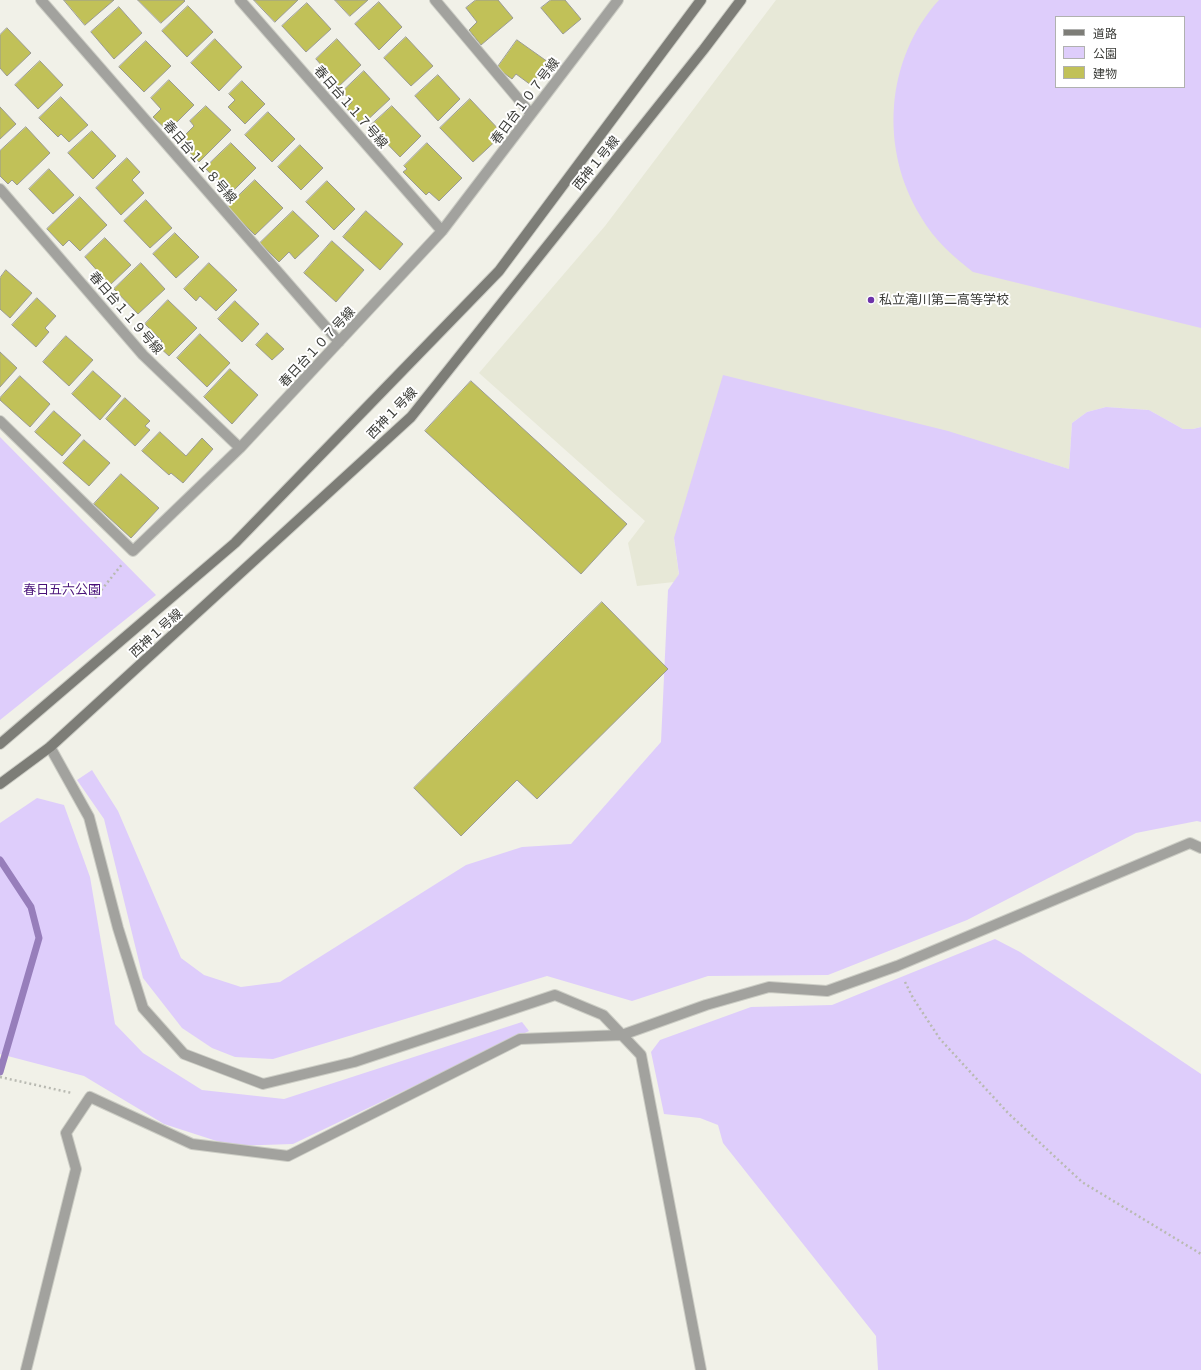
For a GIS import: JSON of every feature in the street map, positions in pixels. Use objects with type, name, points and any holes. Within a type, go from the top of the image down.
[{"type":"street","name":"春日台１１８号線","points":[[40,0],[339,342]]},
{"type":"street","name":"春日台１１７号線","points":[[240,0],[442,231]]},
{"type":"street","points":[[435,0],[531,114]]},
{"type":"street","name":"春日台１０７号線","points":[[133,550],[240,448],[442,231],[618,0]]},
{"type":"street","name":"西神１号線","points":[[0,744],[235,543],[499,271],[701,0]]},
{"type":"street","name":"西神１号線","points":[[0,784],[50,747],[411,416],[699,56],[741,0]]},
{"type":"street","name":"春日台１１９号線","points":[[0,188],[143,355],[240,448]]},
{"type":"street","points":[[0,421],[133,550]]},
{"type":"street","points":[[50,747],[89,817],[118,928],[143,1008],[184,1054],[263,1084],[354,1062],[555,995],[603,1015],[641,1055],[701,1370]]},
{"type":"street","points":[[26,1370],[76,1169],[66,1133],[90,1097],[192,1144],[288,1156],[520,1039],[622,1035],[706,1005],[769,987],[827,991],[897,966],[1190,843],[1201,848]]},
{"type":"path","points":[[95,598],[133,550]]},
{"type":"path","points":[[897,966],[913,998],[940,1039],[1014,1118],[1082,1182],[1201,1254]]},
{"type":"path","points":[[0,1077],[90,1097]]},
{"type":"shaded area","name":"私立滝川第二高等学校","points":[[776,0],[1201,0],[1201,427],[1183,429],[1149,410],[1106,407],[1087,412],[1072,423],[1069,469],[948,432],[674,538],[679,575],[674,582],[637,586],[628,543],[645,521],[479,373],[605,226]]},
{"type":"green space","points":[[939,0],[1201,0],[1201,328],[973,272],[951,254],[932,233],[921,217],[908,191],[898,163],[894,134],[894,106],[898,77],[908,49],[921,24]]},
{"type":"green space","points":[[723,375],[948,431],[1069,469],[1072,423],[1087,412],[1106,407],[1149,410],[1183,429],[1201,427],[1201,822],[1197,821],[1136,833],[967,920],[828,975],[708,976],[632,1001],[547,976],[273,1059],[235,1057],[212,1048],[182,1028],[143,978],[104,819],[77,780],[92,770],[118,811],[181,958],[204,975],[241,987],[280,982],[466,865],[522,847],[571,844],[661,742],[668,590],[679,574],[674,538]]},
{"type":"green space","name":"春日五六公園","points":[[0,437],[156,595],[0,720]]},
{"type":"green space","points":[[37,798],[64,805],[90,877],[115,1024],[143,1053],[202,1090],[284,1099],[522,1022],[529,1031],[293,1144],[232,1146],[164,1124],[84,1076],[0,1054],[0,823]]},
{"type":"green space","points":[[995,939],[1020,952],[1201,1074],[1201,1370],[878,1370],[876,1336],[723,1143],[718,1125],[700,1118],[664,1114],[651,1052],[660,1040],[751,1007],[832,1005]]},
{"type":"building","points":[[64,0],[114,0],[85,25]]},
{"type":"building","points":[[138,0],[184,0],[185,1],[161,23]]},
{"type":"building","points":[[254,0],[298,0],[275,22]]},
{"type":"building","points":[[335,0],[368,0],[350,16]]},
{"type":"building","points":[[476,0],[498,0],[513,18],[481,45],[469,30],[477,22],[466,8]]},
{"type":"building","points":[[551,0],[565,0],[581,19],[563,34],[541,8]]},
{"type":"building","points":[[379,2],[402,27],[379,50],[355,24]]},
{"type":"building","points":[[307,3],[331,29],[306,52],[282,26]]},
{"type":"building","points":[[188,6],[213,32],[187,57],[162,31]]},
{"type":"building","points":[[119,7],[142,33],[114,59],[91,32]]},
{"type":"building","points":[[7,28],[31,53],[7,76],[0,68],[0,35]]},
{"type":"building","points":[[406,37],[433,66],[411,86],[384,58]]},
{"type":"building","points":[[215,39],[242,67],[219,91],[191,63]]},
{"type":"building","points":[[337,39],[361,65],[335,90],[318,72],[323,67],[316,59]]},
{"type":"building","points":[[517,40],[548,62],[531,85],[516,74],[512,79],[497,68]]},
{"type":"building","points":[[146,41],[171,66],[144,92],[119,67]]},
{"type":"building","points":[[40,61],[63,85],[38,109],[15,85]]},
{"type":"building","points":[[364,71],[390,99],[362,125],[346,108],[352,102],[342,92]]},
{"type":"building","points":[[438,75],[460,99],[438,121],[415,96]]},
{"type":"building","points":[[169,80],[194,105],[168,131],[153,117],[161,109],[151,98]]},
{"type":"building","points":[[242,81],[265,104],[245,124],[228,107],[235,100],[229,94]]},
{"type":"building","points":[[61,97],[88,125],[69,142],[61,134],[58,137],[39,118]]},
{"type":"building","points":[[470,99],[503,134],[473,162],[440,128]]},
{"type":"building","points":[[206,106],[231,130],[199,162],[179,141],[194,126],[190,121]]},
{"type":"building","points":[[392,106],[421,136],[400,157],[370,126]]},
{"type":"building","points":[[0,107],[16,124],[0,139]]},
{"type":"building","points":[[268,112],[295,139],[272,162],[245,135]]},
{"type":"building","points":[[26,127],[50,153],[17,185],[12,180],[8,184],[0,176],[0,151]]},
{"type":"building","points":[[92,131],[116,156],[93,179],[68,153]]},
{"type":"building","points":[[231,143],[256,168],[230,194],[205,168]]},
{"type":"building","points":[[427,143],[462,178],[439,201],[429,192],[426,195],[403,172],[407,169],[404,166]]},
{"type":"building","points":[[300,145],[323,168],[301,190],[278,167]]},
{"type":"building","points":[[127,158],[140,172],[132,180],[144,193],[121,215],[96,188]]},
{"type":"building","points":[[49,169],[74,195],[53,214],[29,189]]},
{"type":"building","points":[[255,180],[283,208],[255,235],[227,207]]},
{"type":"building","points":[[327,181],[355,209],[334,230],[306,202]]},
{"type":"building","points":[[80,197],[107,225],[80,251],[69,240],[63,246],[47,229]]},
{"type":"building","points":[[146,200],[172,228],[150,248],[124,221]]},
{"type":"building","points":[[293,211],[319,236],[295,259],[289,252],[279,262],[260,243]]},
{"type":"building","points":[[366,211],[403,244],[380,270],[343,237]]},
{"type":"building","points":[[175,233],[199,257],[176,278],[153,254]]},
{"type":"building","points":[[105,238],[131,265],[110,285],[85,257]]},
{"type":"building","points":[[332,241],[364,270],[336,302],[304,273]]},
{"type":"building","points":[[141,263],[165,289],[138,314],[114,289]]},
{"type":"building","points":[[209,263],[237,290],[216,311],[200,296],[196,301],[184,289]]},
{"type":"building","points":[[6,270],[32,293],[10,318],[0,309],[0,278]]},
{"type":"building","points":[[37,298],[56,316],[45,328],[49,332],[36,347],[12,325]]},
{"type":"building","points":[[168,300],[197,328],[169,356],[158,346],[162,341],[145,324]]},
{"type":"building","points":[[235,301],[259,324],[242,342],[218,319]]},
{"type":"building","points":[[267,333],[284,349],[272,360],[256,345]]},
{"type":"building","points":[[200,334],[230,363],[207,387],[177,358]]},
{"type":"building","points":[[66,336],[93,360],[69,386],[43,362]]},
{"type":"building","points":[[0,352],[17,368],[0,387]]},
{"type":"building","points":[[230,369],[258,395],[232,424],[204,397]]},
{"type":"building","points":[[93,371],[121,396],[100,420],[72,394]]},
{"type":"building","points":[[20,376],[50,404],[30,427],[0,400],[0,398]]},
{"type":"building","points":[[471,381],[627,524],[581,574],[425,431]]},
{"type":"building","points":[[125,398],[150,421],[145,426],[150,430],[135,446],[106,419]]},
{"type":"building","points":[[54,411],[81,435],[62,456],[35,432]]},
{"type":"building","points":[[160,432],[186,456],[202,438],[213,449],[183,483],[171,473],[169,475],[142,451]]},
{"type":"building","points":[[84,440],[110,463],[89,486],[63,463]]},
{"type":"building","points":[[121,474],[159,508],[131,538],[94,504]]},
{"type":"building","points":[[602,602],[668,669],[537,799],[517,780],[461,836],[414,788]]},
{"type":"waterway","points":[[0,860],[31,907],[39,938],[0,1072]]},
{"type":"place","name":"私立滝川第二高等学校","points":[[871,300]]}]
